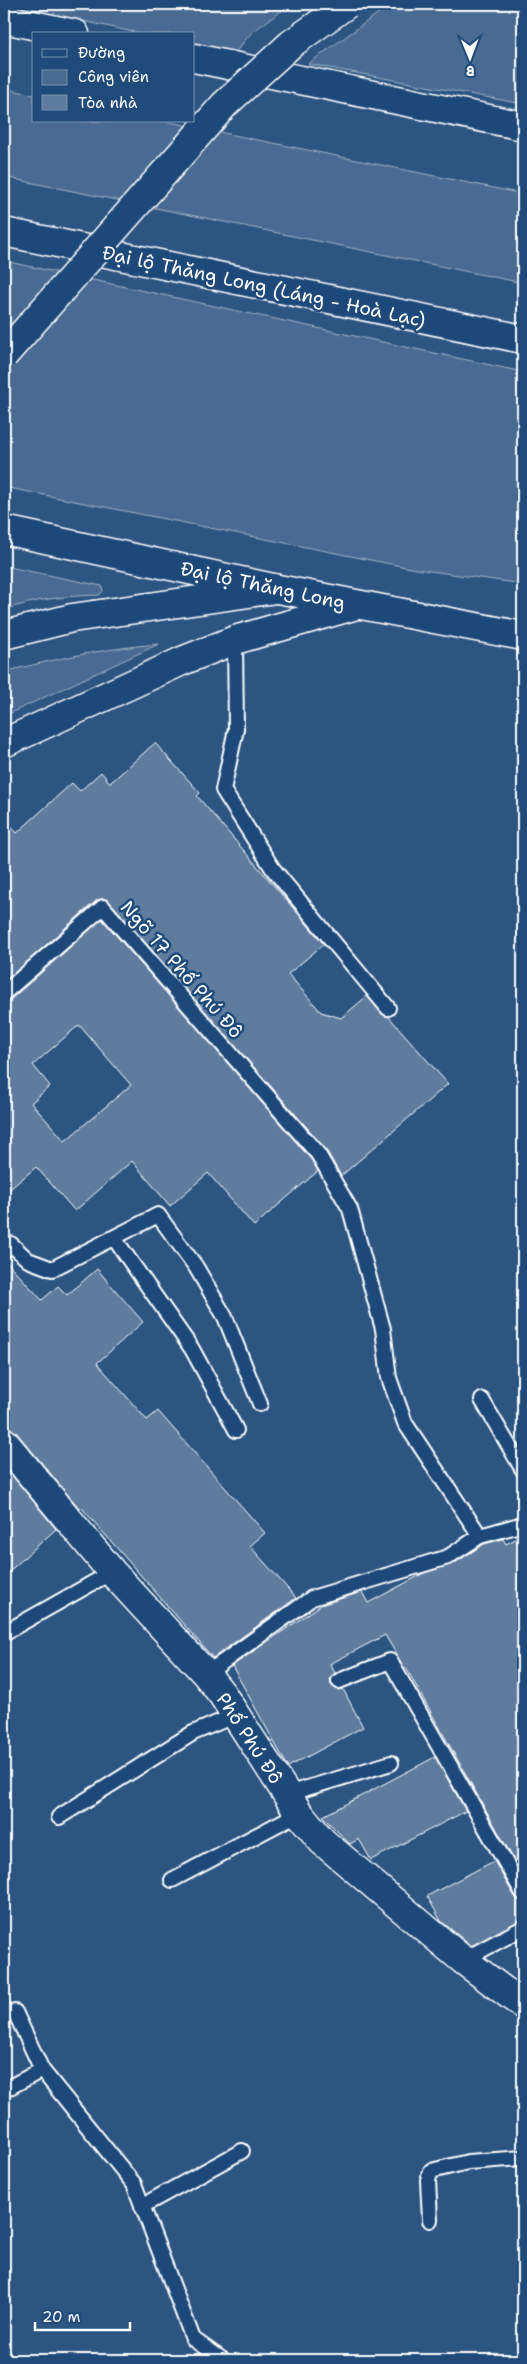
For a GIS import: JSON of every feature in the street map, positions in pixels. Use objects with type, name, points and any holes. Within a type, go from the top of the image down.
[{"type":"main road","points":[[4,355],[224,105],[291,44],[347,4]]},
{"type":"main road","points":[[4,19],[66,32]]},
{"type":"main road","points":[[195,58],[523,126]]},
{"type":"main road","name":"Đại lộ Thăng Long (Láng - Hoà Lạc)","points":[[4,232],[523,339]]},
{"type":"main road","name":"Đại lộ Thăng Long","points":[[4,530],[278,589],[523,636]]},
{"type":"main road","points":[[4,635],[72,618],[278,589]]},
{"type":"main road","points":[[4,743],[133,683],[235,640],[359,604]]},
{"type":"main road","name":"Phố Phú Đô","points":[[8,1455],[206,1674],[236,1715],[293,1803],[322,1841],[463,1960],[523,2005]]},
{"type":"lane","points":[[235,640],[236,729],[223,790],[274,869],[388,1008]]},
{"type":"lane","name":"Ngõ 17 Phố Phú Đô","points":[[4,993],[103,907],[318,1154],[350,1209],[383,1328],[389,1378],[405,1423],[480,1536]]},
{"type":"lane","points":[[6,1244],[28,1260],[52,1269],[158,1215],[196,1267],[225,1317],[260,1404]]},
{"type":"lane","points":[[114,1238],[192,1349],[236,1430]]},
{"type":"lane","points":[[482,1400],[523,1470]]},
{"type":"lane","points":[[206,1674],[312,1598],[448,1557],[480,1536],[523,1524]]},
{"type":"lane","points":[[4,1633],[112,1572]]},
{"type":"lane","points":[[339,1681],[390,1661],[523,1893]]},
{"type":"lane","points":[[59,1817],[193,1733],[236,1715]]},
{"type":"lane","points":[[172,1880],[293,1803],[391,1763]]},
{"type":"lane","points":[[463,1960],[523,1928]]},
{"type":"lane","points":[[14,2012],[42,2070],[134,2184],[193,2339],[222,2360]]},
{"type":"lane","points":[[4,2090],[42,2070]]},
{"type":"lane","points":[[142,2206],[242,2151]]},
{"type":"lane","points":[[430,2220],[428,2180],[431,2171],[468,2162],[523,2158]]},
{"type":"green space","points":[[4,4],[291,4],[251,33],[235,53],[195,44],[195,32],[134,32]]},
{"type":"green space","points":[[391,4],[523,4],[523,104],[308,64]]},
{"type":"green space","points":[[4,88],[32,95],[32,122],[170,122],[523,194],[523,283],[4,177]]},
{"type":"green space","points":[[4,261],[523,372],[523,584],[416,569],[4,487]]},
{"type":"green space","points":[[4,566],[102,586],[103,591],[99,595],[51,599],[27,603],[4,610]]},
{"type":"green space","points":[[159,644],[4,716],[4,672],[81,655]]},
{"type":"building","points":[[155,743],[200,793],[197,796],[324,944],[288,974],[321,1012],[341,1018],[367,996],[382,1014],[389,1017],[448,1084],[341,1176],[325,1148],[106,899],[97,900],[4,982],[4,819],[17,833],[72,783],[80,791],[101,772],[110,783]]},
{"type":"building","points":[[102,919],[311,1159],[318,1171],[254,1226],[208,1173],[170,1206],[132,1161],[75,1211],[36,1167],[4,1194],[4,1002],[10,1000]],"holes":[[[79,1025],[131,1085],[65,1141],[31,1103],[50,1086],[33,1065]]]},
{"type":"building","points":[[4,1259],[42,1300],[58,1286],[67,1295],[97,1269],[143,1322],[97,1363],[147,1420],[158,1411],[265,1533],[250,1546],[296,1598],[213,1658],[81,1507],[80,1509],[16,1432],[4,1427]]},
{"type":"building","points":[[4,1466],[56,1529],[4,1576]]},
{"type":"building","points":[[523,1535],[523,1876],[406,1668],[385,1635],[330,1664],[335,1673],[330,1679],[331,1685],[337,1690],[343,1689],[363,1727],[288,1767],[232,1666],[321,1605],[362,1592],[368,1603],[424,1573],[453,1564],[484,1544],[503,1539],[506,1544]]},
{"type":"building","points":[[435,1757],[466,1811],[371,1860],[359,1839],[350,1844],[323,1816]]},
{"type":"building","points":[[494,1861],[515,1897],[523,1902],[523,1919],[471,1946],[441,1921],[427,1896]]}]
